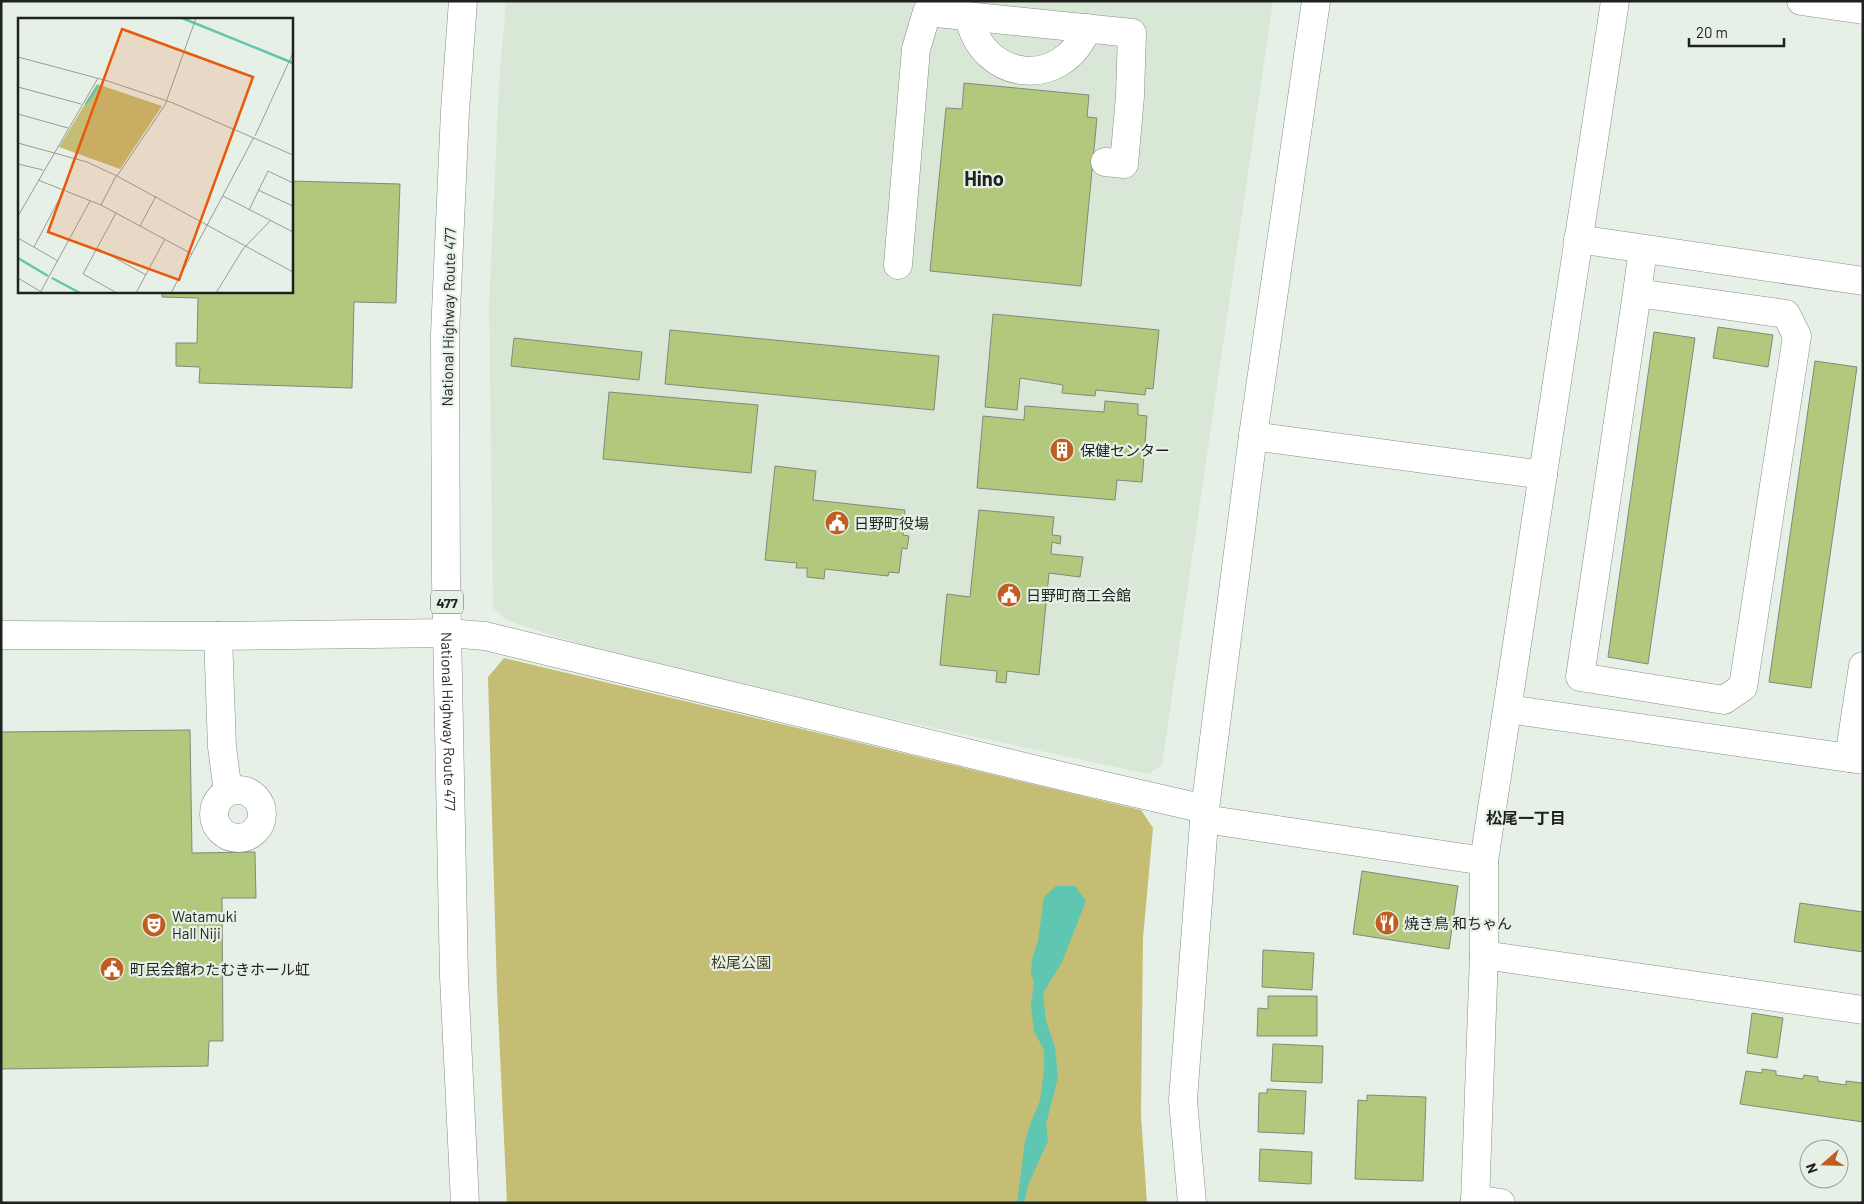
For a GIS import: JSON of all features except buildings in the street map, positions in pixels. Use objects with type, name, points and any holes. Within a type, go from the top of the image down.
[{"type":"main road","name":"National Highway Route 477","points":[[463,1],[455,111],[445,334],[454,977],[465,1203]]},
{"type":"main road","points":[[1192,1203],[1183,1100],[1204,814],[1253,436],[1316,1]]},
{"type":"main road","points":[[1484,1202],[1484,860],[1615,1]]},
{"type":"main road","points":[[1801,1],[1863,10]]},
{"type":"main road","points":[[896,265],[916,50],[927,12],[969,16],[1031,12],[1087,28],[1132,33],[1130,96],[1124,164],[1105,162]]},
{"type":"main road","points":[[969,16],[971,28],[982,49],[1001,64],[1023,71],[1035,71],[1058,64],[1076,50],[1087,28]]},
{"type":"main road","points":[[1578,240],[1863,282]]},
{"type":"main road","points":[[1637,293],[1786,314],[1797,336],[1743,687],[1724,700],[1580,677],[1643,249]]},
{"type":"main road","points":[[1253,436],[1543,475]]},
{"type":"main road","points":[[1,635],[218,636],[448,633],[485,636],[1066,777],[1204,814],[1484,860]]},
{"type":"main road","points":[[218,636],[222,747],[228,792]]},
{"type":"main road","points":[[1508,709],[1856,759],[1863,666]]},
{"type":"main road","points":[[1484,955],[1863,1010]]},
{"type":"shaded area","points":[[506,1],[1273,1],[1162,765],[1148,774],[644,665],[506,620],[493,608],[489,307],[499,84]]},
{"type":"shaded area","points":[[1056,886],[1075,886],[1086,901],[1062,962],[1043,993],[1046,1021],[1055,1047],[1058,1077],[1046,1124],[1048,1141],[1028,1185],[1024,1203],[1017,1203],[1025,1141],[1040,1101],[1044,1071],[1044,1050],[1034,1031],[1031,1006],[1034,982],[1031,973],[1032,960],[1038,941],[1044,897]]},
{"type":"green space","name":"松尾公園","points":[[504,658],[1141,810],[1153,828],[1143,938],[1141,1115],[1147,1203],[507,1203],[497,990],[488,677]]},
{"type":"place","name":"保健センター","points":[[1062,450]]},
{"type":"place","name":"日野町役場","points":[[837,523]]},
{"type":"place","name":"日野町商工会館","points":[[1009,595]]},
{"type":"place","name":"焼き鳥 和ちゃん","points":[[1387,923]]},
{"type":"place","name":"Watamuki Hall Niji","points":[[154,925]]},
{"type":"place","name":"町民会館わたむきホール虹","points":[[112,969]]},
{"type":"district","name":"Hino","points":[[984,178]]},
{"type":"district","name":"松尾一丁目","points":[[1526,817]]}]
